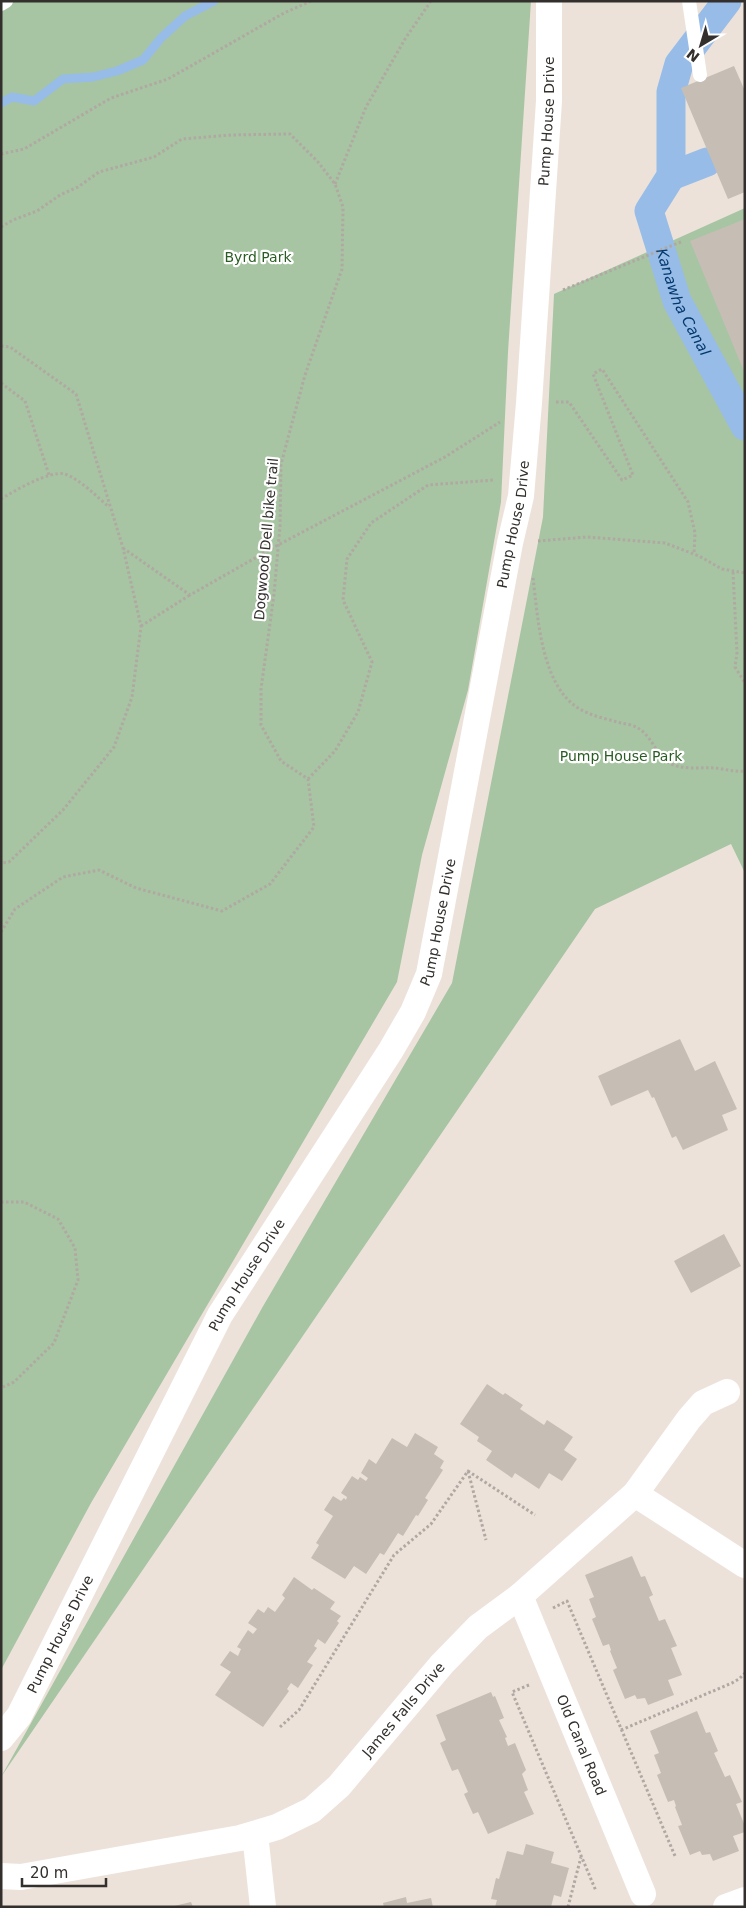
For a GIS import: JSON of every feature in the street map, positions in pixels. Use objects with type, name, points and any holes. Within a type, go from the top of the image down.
[{"type":"street","name":"Pump House Drive","points":[[1,1738],[19,1716],[220,1315],[391,1050],[413,1012],[429,974],[510,543],[521,496],[549,101],[548,1]]},
{"type":"street","name":"James Falls Drive","points":[[1,1876],[21,1877],[240,1838],[277,1827],[312,1810],[339,1786],[442,1664],[478,1626],[525,1607],[635,1494],[688,1419],[703,1403],[727,1392]]},
{"type":"street","points":[[635,1494],[745,1565]]},
{"type":"street","name":"Old Canal Road","points":[[525,1607],[644,1894]]},
{"type":"street","points":[[255,1834],[263,1907]]},
{"type":"street","points":[[726,1907],[745,1900]]},
{"type":"lane","points":[[1,4],[6,1]]},
{"type":"lane","points":[[690,1],[700,76]]},
{"type":"path","points":[[1,154],[24,150],[112,98],[168,78],[311,1]]},
{"type":"path","points":[[335,184],[366,107],[431,1]]},
{"type":"path","name":"Dogwood Dell bike trail","points":[[1,227],[12,220],[37,211],[60,195],[78,187],[98,172],[154,157],[182,139],[231,135],[290,134],[318,162],[335,184],[343,207],[342,269],[305,375],[281,464],[280,526],[274,594],[261,689],[262,725],[281,761],[308,779]]},
{"type":"path","points":[[566,290],[683,241]]},
{"type":"path","points":[[1,346],[10,347],[76,394],[123,548],[141,626],[132,697],[114,747],[63,810],[9,862],[1,863]]},
{"type":"path","points":[[141,626],[190,595],[278,545],[445,457],[529,403],[569,402],[622,480],[633,475],[593,374],[602,369],[688,502],[695,533],[694,554]]},
{"type":"path","points":[[1,383],[26,401],[49,475]]},
{"type":"path","points":[[1,932],[15,909],[63,877],[99,870],[136,888],[222,911],[270,884],[314,827],[308,779],[336,751],[358,712],[372,662],[343,600],[347,559],[371,523],[428,485],[497,480],[523,473]]},
{"type":"path","points":[[1,499],[49,475],[64,474],[77,481],[110,507]]},
{"type":"path","points":[[510,543],[587,537],[665,543],[694,554],[722,568],[733,572],[745,573]]},
{"type":"path","points":[[123,548],[190,595]]},
{"type":"path","points":[[733,572],[737,653],[735,667],[745,683]]},
{"type":"path","points":[[533,577],[538,621],[549,671],[559,690],[577,708],[597,717],[636,727],[652,741],[665,761],[682,768],[717,768],[737,772],[745,771]]},
{"type":"path","points":[[1,1202],[24,1202],[58,1219],[75,1248],[78,1280],[54,1344],[14,1382],[1,1388]]},
{"type":"path","points":[[468,1471],[535,1515]]},
{"type":"path","points":[[468,1471],[486,1540]]},
{"type":"path","points":[[280,1727],[299,1710],[394,1555],[431,1524],[468,1471]]},
{"type":"path","points":[[525,1607],[567,1601],[675,1856]]},
{"type":"path","points":[[621,1730],[732,1684],[740,1680],[745,1673]]},
{"type":"path","points":[[553,1675],[512,1692],[596,1891]]},
{"type":"path","points":[[568,1907],[581,1856]]},
{"type":"green space","name":"Byrd Park","points":[[1,1],[531,1],[508,352],[501,502],[468,690],[422,855],[397,982],[91,1503],[1,1670]]},
{"type":"green space","name":"Pump House Park","points":[[745,208],[745,873],[731,844],[595,909],[1,1777],[262,1308],[452,983],[543,517],[554,294]]},
{"type":"building","points":[[734,66],[745,91],[745,192],[728,199],[681,88]]},
{"type":"building","points":[[745,219],[745,374],[690,241]]},
{"type":"building","points":[[680,1039],[695,1071],[715,1061],[737,1109],[722,1115],[728,1130],[683,1150],[676,1136],[672,1138],[654,1097],[652,1098],[648,1090],[611,1106],[598,1076]]},
{"type":"building","points":[[724,1234],[741,1266],[691,1293],[674,1261]]},
{"type":"building","points":[[487,1384],[523,1405],[520,1409],[544,1425],[547,1420],[573,1437],[564,1450],[577,1459],[562,1481],[549,1473],[539,1489],[515,1473],[512,1478],[486,1460],[492,1451],[477,1441],[479,1437],[460,1424]]},
{"type":"building","points":[[415,1433],[438,1447],[434,1454],[444,1461],[440,1468],[443,1470],[425,1498],[428,1500],[403,1536],[398,1533],[384,1555],[380,1553],[366,1574],[354,1566],[345,1579],[311,1558],[319,1545],[316,1543],[333,1516],[324,1510],[333,1496],[341,1501],[344,1498],[346,1500],[347,1497],[341,1493],[352,1476],[358,1480],[360,1477],[366,1481],[368,1478],[361,1473],[369,1459],[376,1464],[392,1438],[407,1447]]},
{"type":"building","points":[[632,1556],[641,1577],[645,1576],[653,1595],[649,1597],[659,1621],[665,1619],[677,1646],[671,1648],[682,1675],[668,1680],[674,1695],[648,1705],[645,1698],[637,1699],[635,1695],[625,1699],[613,1670],[617,1668],[609,1644],[603,1646],[592,1619],[596,1617],[589,1599],[594,1597],[585,1575]]},
{"type":"building","points":[[294,1577],[312,1590],[314,1588],[335,1602],[330,1609],[341,1616],[337,1621],[339,1623],[325,1644],[318,1639],[314,1646],[317,1648],[307,1662],[313,1665],[298,1688],[291,1683],[287,1689],[289,1691],[263,1727],[215,1695],[231,1672],[220,1665],[230,1651],[238,1656],[241,1649],[237,1647],[248,1630],[253,1634],[257,1629],[248,1623],[258,1609],[264,1613],[268,1607],[275,1612],[285,1598],[282,1595]]},
{"type":"building","points":[[491,1692],[493,1697],[495,1696],[504,1718],[499,1720],[507,1737],[505,1738],[508,1746],[515,1743],[526,1770],[522,1774],[528,1790],[524,1792],[534,1814],[488,1834],[478,1812],[473,1814],[464,1794],[468,1792],[458,1769],[452,1771],[440,1743],[446,1740],[436,1715]]},
{"type":"building","points":[[697,1711],[706,1733],[710,1732],[718,1751],[714,1753],[725,1777],[730,1775],[742,1802],[736,1804],[745,1826],[745,1832],[733,1836],[739,1851],[713,1861],[710,1854],[702,1855],[700,1851],[690,1855],[678,1826],[682,1825],[674,1800],[668,1802],[657,1775],[661,1773],[654,1755],[659,1753],[650,1731]]},
{"type":"building","points":[[526,1844],[554,1852],[551,1863],[569,1868],[561,1897],[554,1895],[551,1907],[495,1907],[497,1900],[491,1899],[496,1878],[499,1879],[507,1851],[523,1855]]},
{"type":"building","points":[[406,1897],[407,1903],[431,1898],[433,1907],[384,1907],[383,1903]]},
{"type":"building","points":[[191,1902],[193,1907],[174,1907],[174,1906]]},
{"type":"waterway","points":[[1,103],[12,97],[34,101],[63,79],[93,77],[117,71],[143,60],[161,38],[185,16],[214,1]]},
{"type":"waterway","name":"Kanawha Canal","points":[[727,1],[679,64],[671,92],[671,176],[649,211],[677,301],[745,426]]},
{"type":"waterway","name":"Kanawha Canal","points":[[671,176],[707,162]]}]
